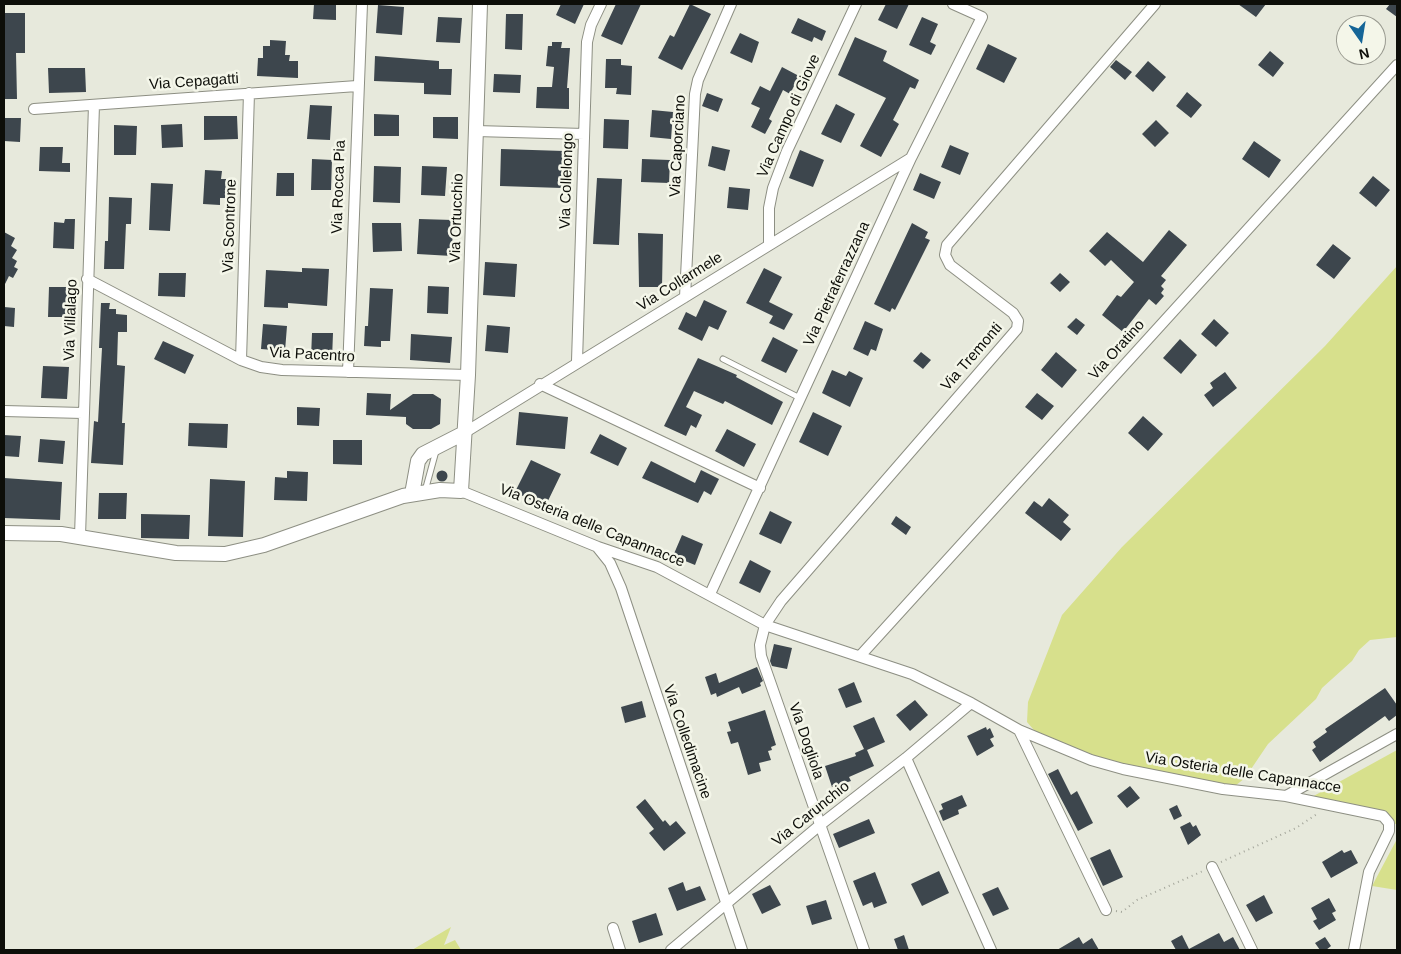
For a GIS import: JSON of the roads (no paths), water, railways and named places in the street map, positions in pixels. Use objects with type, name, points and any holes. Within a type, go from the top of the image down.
[{"type":"street","name":"Via Rocca Pia","points":[[348,372],[357,86],[362,4]]},
{"type":"street","name":"Via Ortucchio","points":[[462,491],[468,375],[480,4]]},
{"type":"street","name":"Via Collelongo","points":[[577,361],[588,34],[601,4]]},
{"type":"street","name":"Via Caporciano","points":[[685,297],[695,94],[698,80],[731,4]]},
{"type":"street","name":"Via Campo di Giove","points":[[769,244],[769,208],[773,188],[787,151],[856,4]]},
{"type":"street","name":"Via Pietraferrazzana","points":[[710,594],[911,158],[982,17],[953,4]]},
{"type":"street","name":"Via Tremonti","points":[[765,625],[781,601],[1017,329],[1018,321],[1013,313],[950,265],[946,255],[947,245],[1155,4]]},
{"type":"street","name":"Via Oratino","points":[[860,656],[1397,66]]},
{"type":"street","name":"Via Cepagatti","points":[[34,110],[357,86]]},
{"type":"street","name":"Via Scontrone","points":[[241,360],[249,93]]},
{"type":"street","name":"Via Villalago","points":[[80,536],[94,105]]},
{"type":"street","points":[[476,131],[584,134]]},
{"type":"street","name":"Via Collarmele","points":[[464,432],[911,158]]},
{"type":"street","name":"Via Pacentro","points":[[87,279],[241,360],[261,367],[282,370],[468,375]]},
{"type":"street","points":[[540,384],[760,488]]},
{"type":"street","points":[[4,411],[83,413]]},
{"type":"street","points":[[418,493],[418,462],[423,454],[464,432]]},
{"type":"street","name":"Via Osteria delle Capannacce","points":[[4,533],[44,532],[80,536],[176,553],[211,555],[240,552],[418,493],[462,491],[598,547],[657,567],[765,625],[912,674],[971,703],[1018,730],[1090,760],[1123,770],[1223,790],[1286,796],[1376,813],[1386,817],[1389,823],[1388,834],[1369,872],[1354,950]]},
{"type":"street","name":"Via Colledimacine","points":[[598,547],[610,563],[621,588],[742,950]]},
{"type":"street","name":"Via Dogliola","points":[[765,625],[760,645],[761,656],[864,950]]},
{"type":"street","name":"Via Carunchio","points":[[671,950],[820,825],[906,758],[971,703]]},
{"type":"street","points":[[1018,730],[1106,910]]},
{"type":"street","points":[[1286,796],[1397,734]]},
{"type":"street","points":[[906,758],[991,950]]},
{"type":"street","points":[[1212,867],[1252,950]]},
{"type":"street","points":[[612,928],[620,950]]},
{"type":"lane","points":[[722,359],[801,399]]}]
